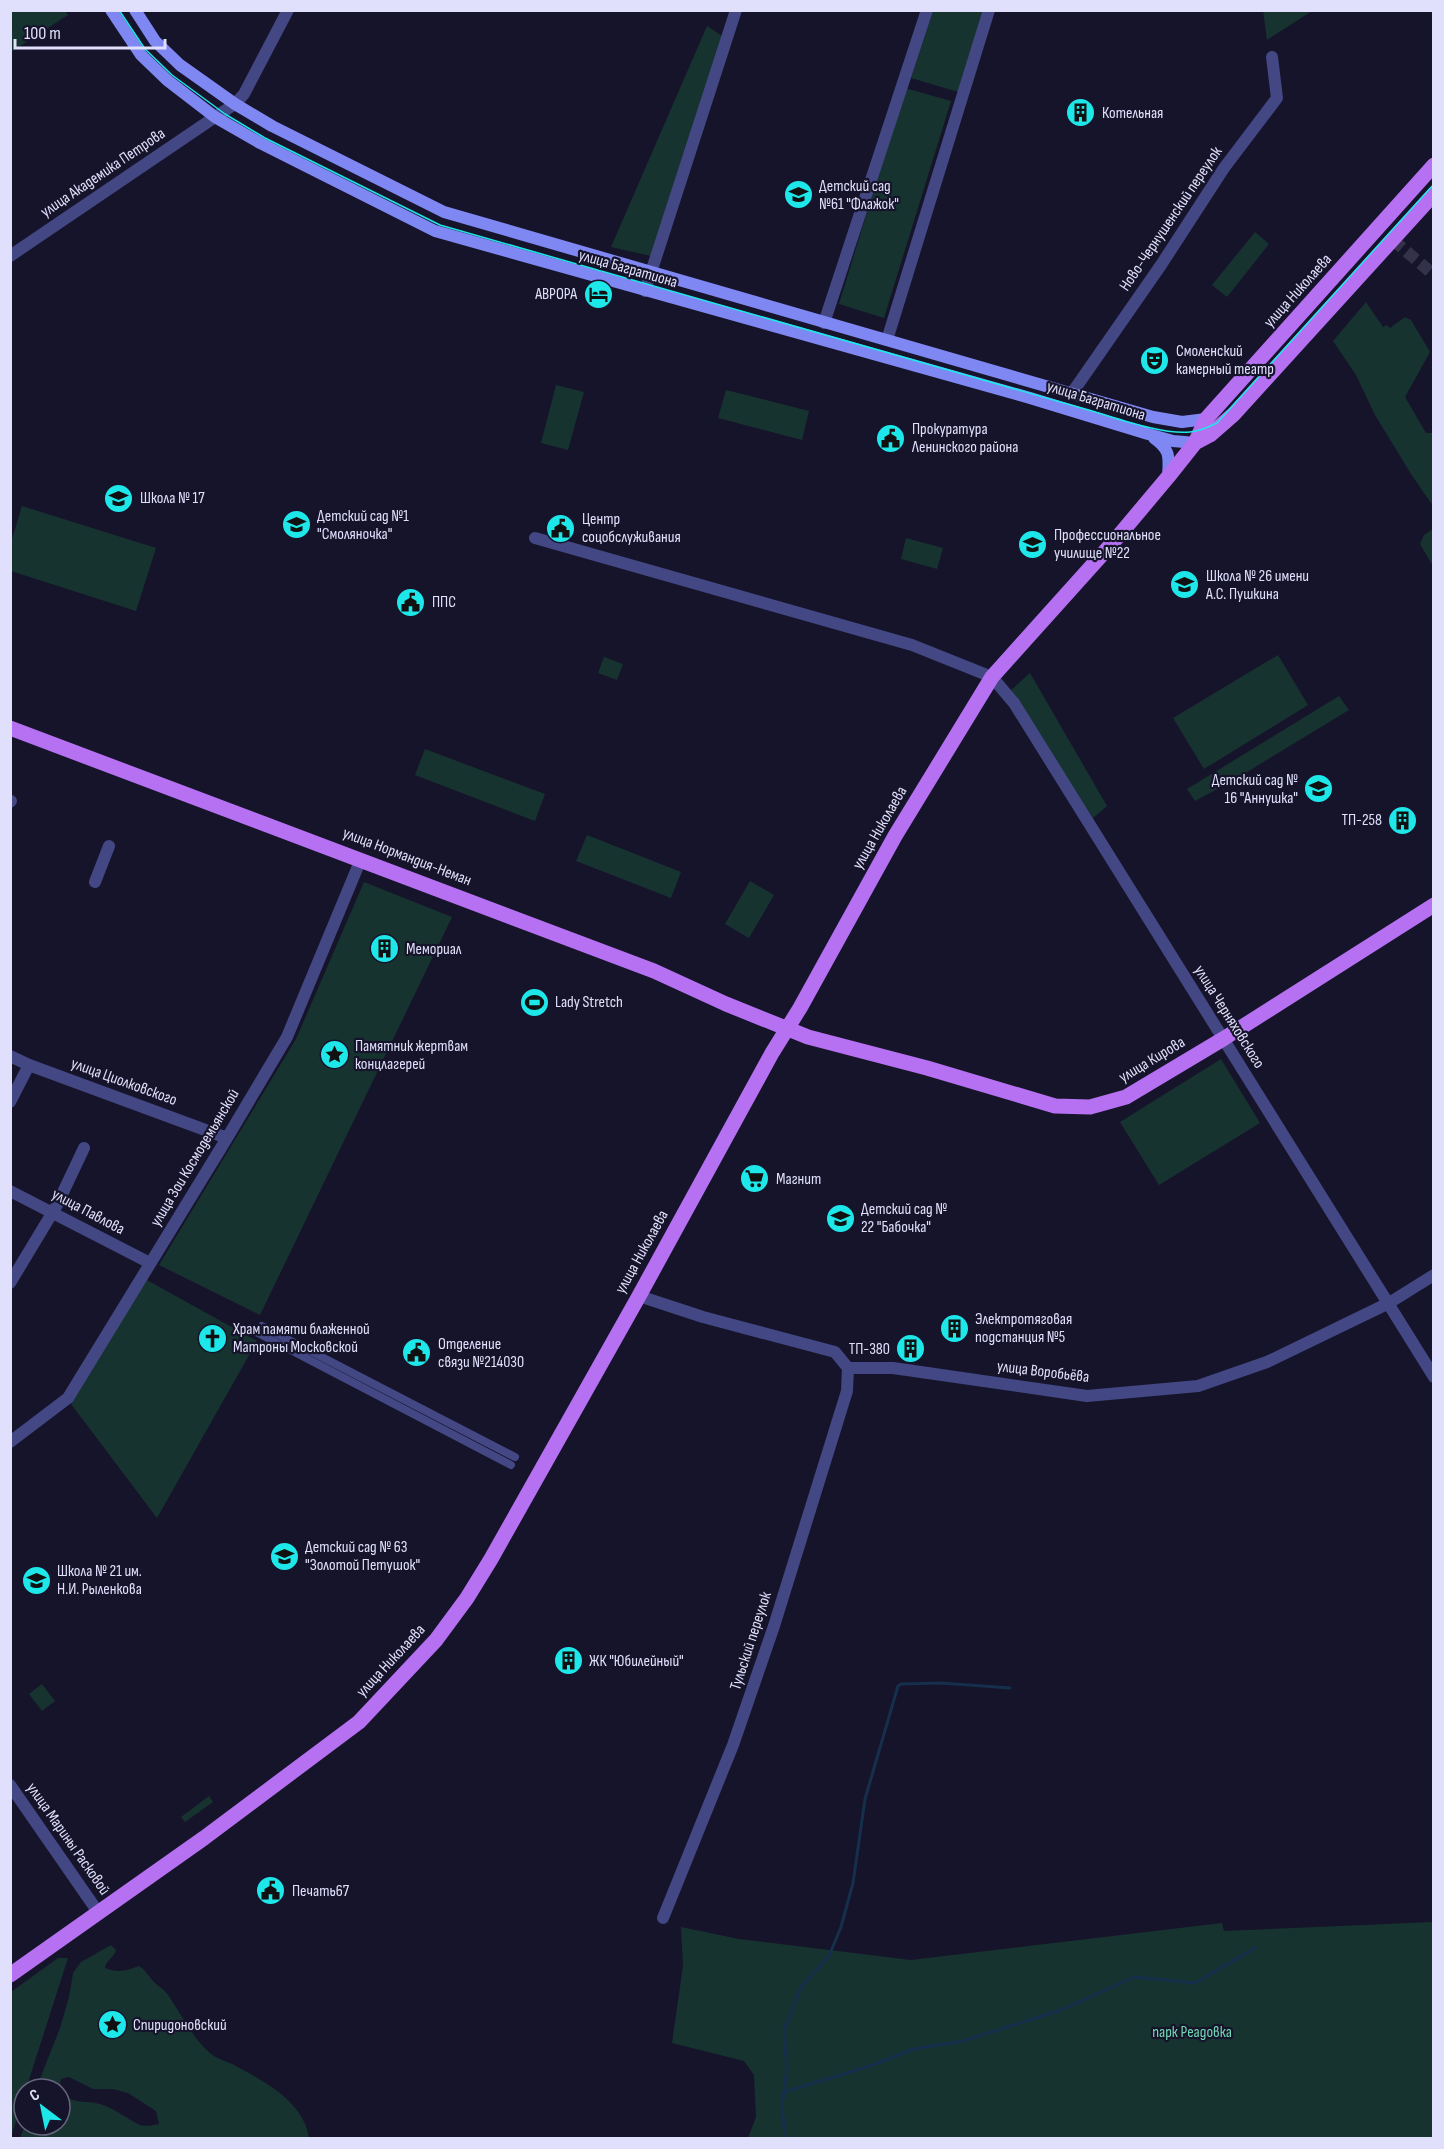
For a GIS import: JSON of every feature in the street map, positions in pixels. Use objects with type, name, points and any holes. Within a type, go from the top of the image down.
[{"type":"main road","name":"улица Багратиона","points":[[111,10],[141,55],[167,80],[214,117],[260,143],[435,231],[1030,398],[1148,434],[1188,442]]},
{"type":"main road","name":"улица Багратиона","points":[[135,10],[155,41],[180,65],[235,104],[272,126],[444,212],[1153,417],[1182,422],[1206,419]]},
{"type":"main road","name":"улица Николаева","points":[[10,1975],[204,1838],[359,1722],[436,1641],[477,1582],[895,836],[992,677],[1116,539],[1168,477],[1188,442],[1206,419],[1434,165]]},
{"type":"main road","name":"улица Николаева","points":[[1188,442],[1210,435],[1234,414],[1434,194]]},
{"type":"main road","points":[[1182,422],[1188,442]]},
{"type":"main road","points":[[1148,434],[1166,448],[1168,477]]},
{"type":"main road","name":"улица Нормандия-Неман","points":[[10,728],[654,971],[787,1029]]},
{"type":"main road","name":"улица Кирова","points":[[787,1029],[808,1037],[927,1068],[1056,1106],[1090,1107],[1126,1097],[1223,1039],[1434,905]]},
{"type":"street","points":[[235,104],[244,94],[288,10]]},
{"type":"street","points":[[645,291],[736,10]]},
{"type":"street","points":[[824,323],[927,10]]},
{"type":"street","points":[[887,340],[989,10]]},
{"type":"street","name":"Ново-Чернушенский переулок","points":[[1072,393],[1161,265],[1224,168],[1277,98],[1272,57]]},
{"type":"street","name":"улица Академика Петрова","points":[[10,256],[235,104]]},
{"type":"street","points":[[1391,213],[1394,240]]},
{"type":"street","points":[[535,538],[912,645],[992,677]]},
{"type":"street","name":"улица Черняховского","points":[[992,677],[1014,703],[1434,1377]]},
{"type":"street","points":[[95,882],[109,846]]},
{"type":"street","name":"улица Зои Космодемьянской","points":[[10,1442],[68,1398],[228,1138],[287,1037],[361,859]]},
{"type":"street","name":"улица Циолковского","points":[[10,1056],[228,1138]]},
{"type":"street","points":[[10,1102],[29,1065]]},
{"type":"street","points":[[10,1283],[53,1211],[84,1148]]},
{"type":"street","name":"улица Павлова","points":[[10,1191],[53,1211],[150,1263]]},
{"type":"street","name":"улица Воробьёва","points":[[848,1368],[893,1368],[1087,1396],[1198,1386],[1267,1362],[1389,1303],[1434,1275]]},
{"type":"street","points":[[639,1296],[703,1317],[835,1352],[848,1368]]},
{"type":"street","points":[[260,1330],[513,1461]]},
{"type":"street","name":"Тульский переулок","points":[[663,1918],[733,1744],[768,1644],[847,1391],[848,1368]]},
{"type":"street","name":"улица Марины Расковой","points":[[10,1785],[98,1912]]},
{"type":"green space","points":[[11,10],[65,11],[68,15],[11,52]]},
{"type":"green space","points":[[1263,10],[1312,10],[1312,11],[1267,40]]},
{"type":"green space","points":[[933,11],[983,11],[958,92],[911,78]]},
{"type":"green space","points":[[707,26],[725,38],[651,256],[611,247]]},
{"type":"green space","points":[[905,88],[951,101],[884,318],[839,304]]},
{"type":"green space","points":[[1255,232],[1269,244],[1227,297],[1212,285]]},
{"type":"green space","points":[[1366,302],[1383,327],[1387,325],[1390,328],[1405,317],[1411,320],[1430,352],[1405,397],[1426,433],[1433,433],[1433,506],[1375,415],[1356,375],[1333,341]]},
{"type":"green space","points":[[556,385],[584,392],[568,450],[541,443]]},
{"type":"green space","points":[[726,390],[809,411],[802,440],[718,418]]},
{"type":"green space","points":[[22,506],[156,548],[136,611],[11,571],[11,542]]},
{"type":"green space","points":[[1433,529],[1433,566],[1420,544],[1424,535]]},
{"type":"green space","points":[[906,538],[943,548],[937,569],[901,559]]},
{"type":"green space","points":[[1278,655],[1308,705],[1204,769],[1173,718]]},
{"type":"green space","points":[[604,657],[623,664],[617,680],[598,673]]},
{"type":"green space","points":[[1030,673],[1107,806],[1093,818],[1010,691]]},
{"type":"green space","points":[[1339,696],[1349,710],[1195,801],[1187,789]]},
{"type":"green space","points":[[425,749],[545,794],[535,821],[415,775]]},
{"type":"green space","points":[[587,835],[681,872],[671,898],[576,861]]},
{"type":"green space","points":[[750,881],[774,895],[749,938],[725,924]]},
{"type":"green space","points":[[364,882],[452,917],[260,1315],[159,1265],[296,1039]]},
{"type":"green space","points":[[1221,1059],[1260,1123],[1159,1185],[1120,1122]]},
{"type":"green space","points":[[145,1279],[257,1341],[157,1518],[71,1404]]},
{"type":"green space","points":[[42,1684],[55,1701],[42,1711],[29,1694]]},
{"type":"green space","points":[[209,1796],[213,1802],[185,1822],[181,1817]]},
{"type":"green space","name":"парк Реадовка","points":[[1433,1922],[1433,2138],[748,2138],[756,2117],[754,2075],[744,2061],[672,2043],[683,1966],[681,1927],[739,1939],[911,1960],[1222,1923],[1224,1931]]},
{"type":"green space","points":[[111,1945],[116,1950],[105,1968],[118,1971],[139,1966],[142,1968],[167,1993],[204,2048],[219,2059],[256,2077],[280,2093],[299,2113],[309,2138],[20,2138],[72,2137],[72,2099],[108,2107],[140,2125],[159,2124],[156,2111],[128,2093],[113,2089],[93,2089],[72,2077],[41,2077],[60,2028],[73,1973],[81,1962]]},
{"type":"green space","points":[[58,1958],[68,1958],[30,2077],[12,2077],[11,2137],[11,1992]]},
{"type":"waterway","points":[[785,2138],[782,2106],[787,2069],[784,2030],[801,1987],[829,1956],[841,1927],[853,1883],[865,1799],[898,1686],[941,1683],[1010,1688]]},
{"type":"waterway","points":[[784,2092],[870,2066],[914,2049],[963,2041],[1061,2010],[1134,1977],[1195,1983],[1255,1948]]},
{"type":"tunnel","points":[[1393,240],[1434,275]]},
{"type":"tram line","points":[[119,10],[145,49],[172,75],[225,114],[265,138],[440,225],[1165,431],[1194,431],[1217,423],[1434,184]]},
{"type":"place","name":"Котельная","points":[[1081,113]]},
{"type":"place","name":"Детский сад №61 \"Флажок\"","points":[[798,195]]},
{"type":"place","name":"ABPOPA","points":[[598,294]]},
{"type":"place","name":"Смоленский камерный театр","points":[[1155,360]]},
{"type":"place","name":"Прокуратура Ленинского района","points":[[891,438]]},
{"type":"place","name":"Школа № 17","points":[[119,498]]},
{"type":"place","name":"Детский сад №1 \"Смоляночка\"","points":[[296,525]]},
{"type":"place","name":"Центр соцобслуживания","points":[[561,528]]},
{"type":"place","name":"Профессиональное училище №22","points":[[1033,544]]},
{"type":"place","name":"Школа № 26 имени А.С. Пушкина","points":[[1185,585]]},
{"type":"place","name":"ППС","points":[[411,602]]},
{"type":"place","name":"Детский сад № 16 \"Аннушка\"","points":[[1319,789]]},
{"type":"place","name":"ТП-258","points":[[1403,820]]},
{"type":"place","name":"Мемориал","points":[[385,949]]},
{"type":"place","name":"Lady Stretch","points":[[534,1002]]},
{"type":"place","name":"Памятник жертвам концлагерей","points":[[334,1055]]},
{"type":"place","name":"Магнит","points":[[755,1179]]},
{"type":"place","name":"Детский сад № 22 \"Бабочка\"","points":[[840,1218]]},
{"type":"place","name":"Электротяговая подстанция №5","points":[[954,1328]]},
{"type":"place","name":"Храм памяти блаженной Матроны Московской","points":[[212,1338]]},
{"type":"place","name":"ТП-380","points":[[911,1349]]},
{"type":"place","name":"Отделение связи №214030","points":[[417,1353]]},
{"type":"place","name":"Детский сад № 63 \"Золотой Петушок\"","points":[[284,1556]]},
{"type":"place","name":"Школа № 21 им. Н.И. Рыленкова","points":[[36,1580]]},
{"type":"place","name":"ЖК \"Юбилейный\"","points":[[568,1661]]},
{"type":"place","name":"Печать67","points":[[271,1891]]},
{"type":"place","name":"Спиридоновский","points":[[112,2025]]}]
